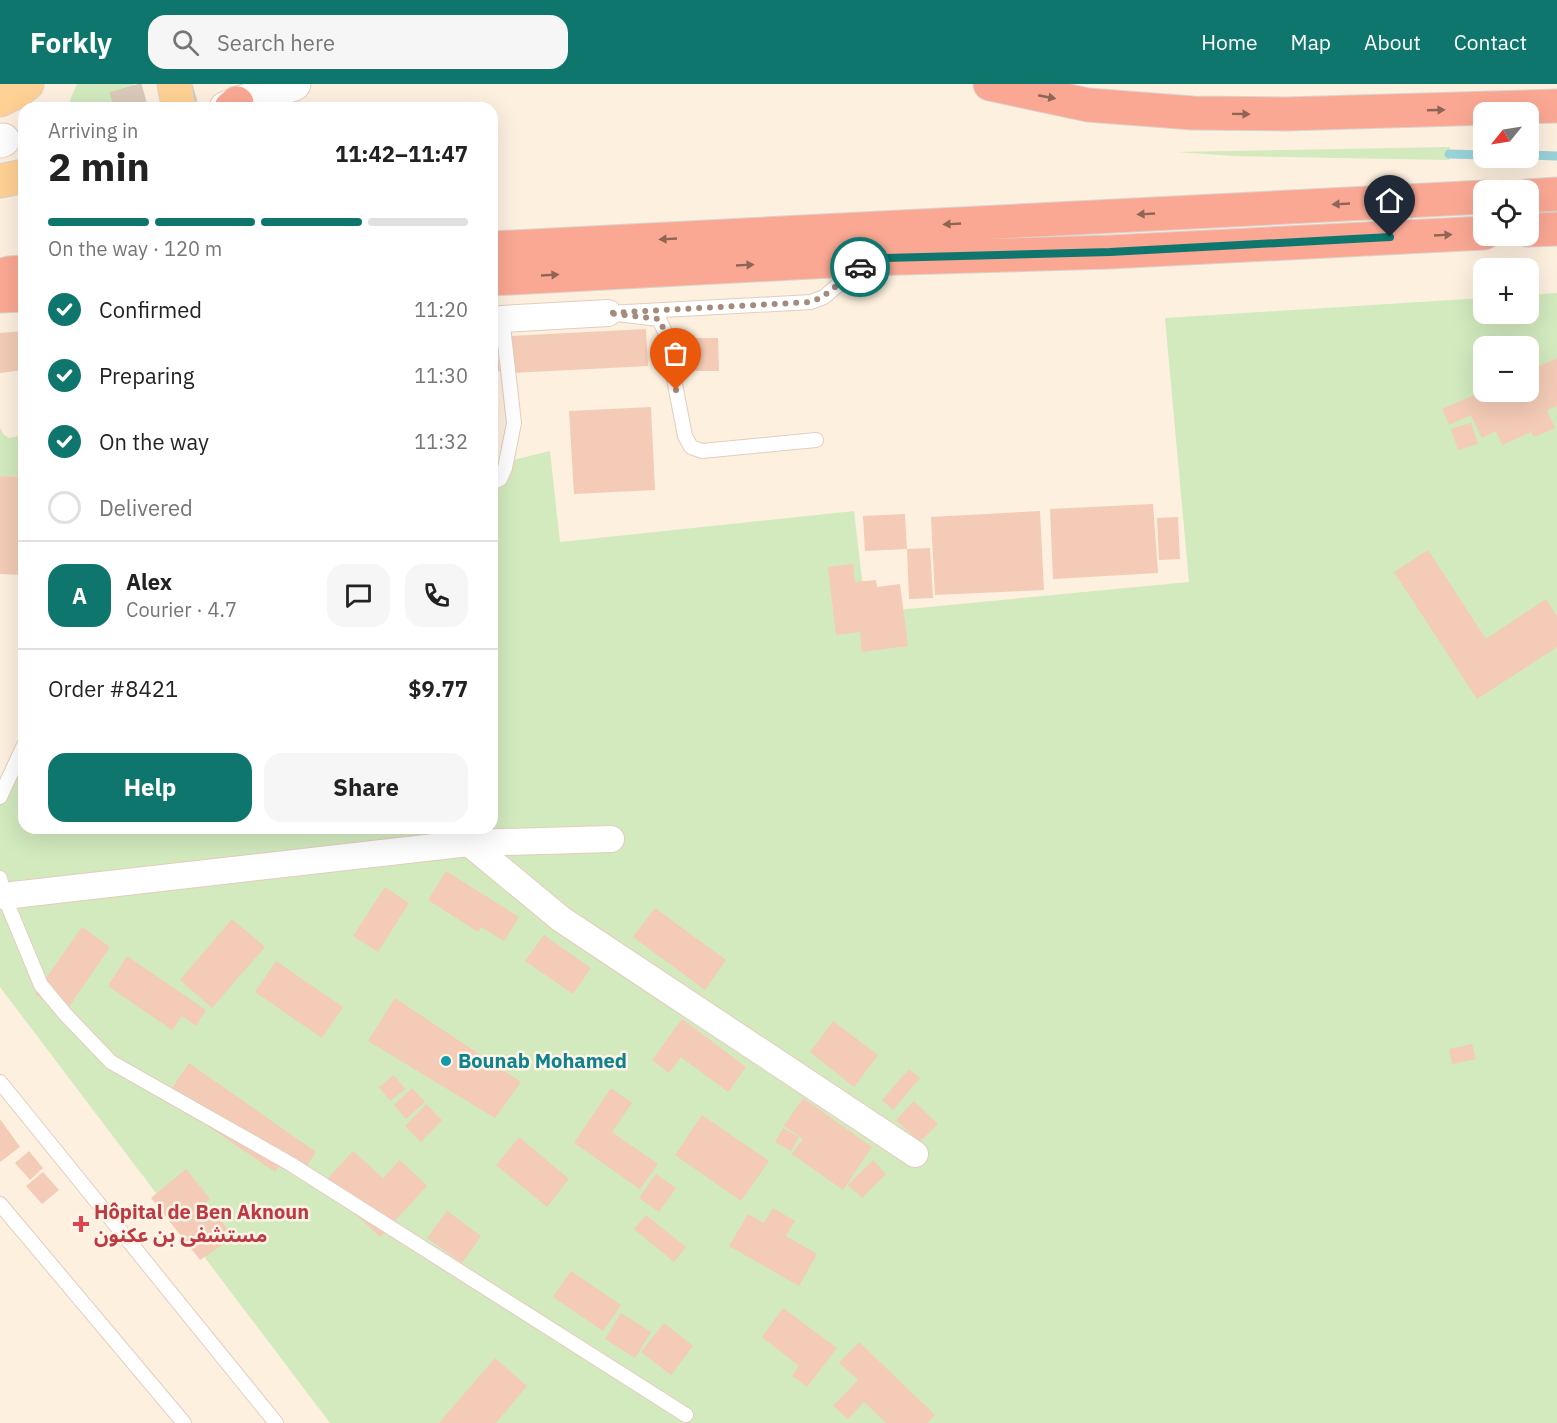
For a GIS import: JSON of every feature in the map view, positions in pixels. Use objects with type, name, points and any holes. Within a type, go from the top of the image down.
[{"type":"highway","points":[[990,84],[1088,105],[1193,113],[1285,114],[1557,106]]},
{"type":"highway","points":[[1539,195],[1557,194]]},
{"type":"highway","points":[[498,248],[1473,198]]},
{"type":"highway","points":[[1539,230],[1557,229]]},
{"type":"highway","points":[[498,279],[885,258],[1110,252],[1473,234]]},
{"type":"highway","points":[[0,276],[18,272]]},
{"type":"highway","points":[[0,296],[18,295]]},
{"type":"main road","points":[[0,100],[27,84]]},
{"type":"main road","points":[[32,102],[36,84]]},
{"type":"main road","points":[[174,84],[177,102]]},
{"type":"main road","points":[[242,102],[294,84]]},
{"type":"main road","points":[[0,181],[18,178]]},
{"type":"street","points":[[498,319],[608,313]]},
{"type":"street","points":[[2,887],[468,843],[611,839]]},
{"type":"street","points":[[468,843],[561,919],[915,1154]]},
{"type":"lane","points":[[608,313],[811,302],[824,297],[858,268],[869,262],[885,258]]},
{"type":"lane","points":[[608,313],[659,319],[665,332],[685,436],[691,447],[702,452],[816,440]]},
{"type":"lane","points":[[498,331],[514,423],[505,468],[498,480]]},
{"type":"lane","points":[[0,797],[18,758]]},
{"type":"lane","points":[[2,887],[41,985],[111,1062],[289,1163],[686,1415]]},
{"type":"lane","points":[[0,1082],[276,1423]]},
{"type":"lane","points":[[0,1204],[184,1423]]},
{"type":"green space","points":[[77,84],[133,84],[140,102],[70,102]]},
{"type":"green space","points":[[1450,147],[1449,160],[1234,156],[1177,152]]},
{"type":"green space","points":[[1557,293],[1557,1423],[330,1423],[0,987],[0,789],[18,766],[18,834],[498,834],[498,464],[550,451],[560,542],[854,511],[866,613],[1189,582],[1165,318],[1473,299],[1473,324],[1539,324],[1539,294]]},
{"type":"green space","points":[[0,428],[9,438],[18,436],[18,477],[0,476]]},
{"type":"building","points":[[646,329],[648,366],[512,373],[510,336]]},
{"type":"building","points":[[18,332],[18,371],[0,373],[0,333]]},
{"type":"building","points":[[688,338],[718,338],[719,371],[688,371]]},
{"type":"building","points":[[1557,358],[1557,406],[1547,410],[1555,428],[1534,437],[1531,432],[1502,445],[1496,431],[1482,438],[1471,415],[1449,425],[1442,409],[1473,396],[1473,402],[1539,402],[1539,366]]},
{"type":"building","points":[[651,407],[655,490],[574,494],[569,411]]},
{"type":"building","points":[[1471,423],[1478,444],[1458,450],[1451,429]]},
{"type":"building","points":[[0,476],[18,477],[18,575],[0,574]]},
{"type":"building","points":[[1153,504],[1158,573],[1053,579],[1050,509]]},
{"type":"building","points":[[1040,511],[1044,590],[935,595],[931,517]]},
{"type":"building","points":[[905,514],[907,549],[865,551],[863,516]]},
{"type":"building","points":[[1178,517],[1180,559],[1159,560],[1157,518]]},
{"type":"building","points":[[930,548],[933,598],[909,599],[907,549]]},
{"type":"building","points":[[1428,550],[1486,639],[1546,599],[1557,616],[1557,647],[1477,699],[1394,572]]},
{"type":"building","points":[[853,564],[855,582],[876,580],[877,587],[900,584],[908,646],[862,652],[860,632],[836,635],[828,567]]},
{"type":"building","points":[[446,871],[519,917],[504,941],[481,927],[478,932],[428,900]]},
{"type":"building","points":[[385,887],[409,903],[378,952],[353,936]]},
{"type":"building","points":[[655,908],[726,960],[705,990],[633,937]]},
{"type":"building","points":[[232,919],[265,947],[212,1008],[180,980]]},
{"type":"building","points":[[82,927],[110,947],[64,1014],[35,994]]},
{"type":"building","points":[[544,935],[591,968],[573,994],[525,961]]},
{"type":"building","points":[[127,956],[206,1010],[196,1026],[182,1016],[172,1030],[108,986]]},
{"type":"building","points":[[276,961],[343,1007],[322,1038],[255,992]]},
{"type":"building","name":"Bounab Mohamed","points":[[395,998],[521,1082],[495,1118],[368,1041]]},
{"type":"building","points":[[682,1019],[746,1067],[728,1092],[681,1057],[669,1073],[652,1060]]},
{"type":"building","points":[[833,1021],[878,1055],[854,1087],[810,1052]]},
{"type":"building","points":[[1472,1044],[1476,1059],[1452,1064],[1449,1049]]},
{"type":"building","points":[[189,1063],[316,1152],[301,1174],[283,1162],[275,1172],[166,1097]]},
{"type":"building","points":[[909,1069],[920,1078],[893,1110],[882,1100]]},
{"type":"building","points":[[394,1075],[405,1089],[390,1101],[379,1087]]},
{"type":"building","points":[[412,1088],[425,1102],[406,1119],[394,1105]]},
{"type":"building","points":[[611,1088],[632,1103],[612,1132],[658,1164],[640,1189],[574,1143]]},
{"type":"building","points":[[803,1098],[872,1147],[843,1190],[792,1154],[803,1139],[784,1126]]},
{"type":"building","points":[[914,1101],[938,1124],[920,1142],[896,1120]]},
{"type":"building","points":[[426,1104],[442,1120],[421,1142],[405,1126]]},
{"type":"building","points":[[702,1115],[769,1161],[741,1201],[675,1155]]},
{"type":"building","points":[[0,1119],[20,1147],[0,1162]]},
{"type":"building","points":[[783,1128],[799,1137],[791,1151],[775,1142]]},
{"type":"building","points":[[519,1137],[569,1179],[547,1207],[496,1165]]},
{"type":"building","points":[[29,1151],[43,1168],[30,1180],[15,1163]]},
{"type":"building","points":[[353,1151],[383,1178],[400,1160],[427,1186],[380,1237],[323,1184]]},
{"type":"building","points":[[873,1160],[886,1174],[862,1198],[848,1185]]},
{"type":"building","points":[[186,1169],[210,1199],[206,1202],[234,1237],[200,1260],[151,1198]]},
{"type":"building","points":[[43,1172],[59,1190],[42,1204],[26,1186]]},
{"type":"building","points":[[656,1174],[676,1188],[659,1212],[639,1198]]},
{"type":"building","points":[[773,1208],[795,1221],[786,1236],[817,1254],[799,1286],[729,1246],[748,1214],[764,1223]]},
{"type":"building","points":[[447,1211],[481,1236],[462,1263],[427,1238]]},
{"type":"building","points":[[646,1215],[686,1247],[674,1262],[634,1229]]},
{"type":"building","points":[[571,1271],[621,1305],[603,1331],[553,1297]]},
{"type":"building","points":[[783,1308],[837,1348],[807,1387],[792,1376],[799,1366],[762,1337]]},
{"type":"building","points":[[621,1313],[651,1332],[635,1358],[605,1339]]},
{"type":"building","points":[[664,1323],[693,1346],[671,1375],[641,1352]]},
{"type":"building","points":[[859,1342],[935,1415],[927,1423],[886,1423],[864,1402],[848,1419],[833,1406],[858,1380],[839,1363]]},
{"type":"building","points":[[495,1358],[527,1386],[496,1423],[439,1423]]},
{"type":"waterway","points":[[1449,154],[1473,155]]},
{"type":"waterway","points":[[1539,155],[1557,156]]},
{"type":"tunnel","points":[[135,102],[198,84]]},
{"type":"way so far","points":[[676,390],[665,332],[659,319],[608,313],[811,302],[824,297],[860,267]]},
{"type":"place","name":"Bounab Mohamed","points":[[446,1061]]},
{"type":"place","name":"Hôpital de Ben Aknoun مستشفى بن عكنون","points":[[81,1224]]},
{"type":"route","points":[[860,267],[885,258],[1110,252],[1390,237]]}]
